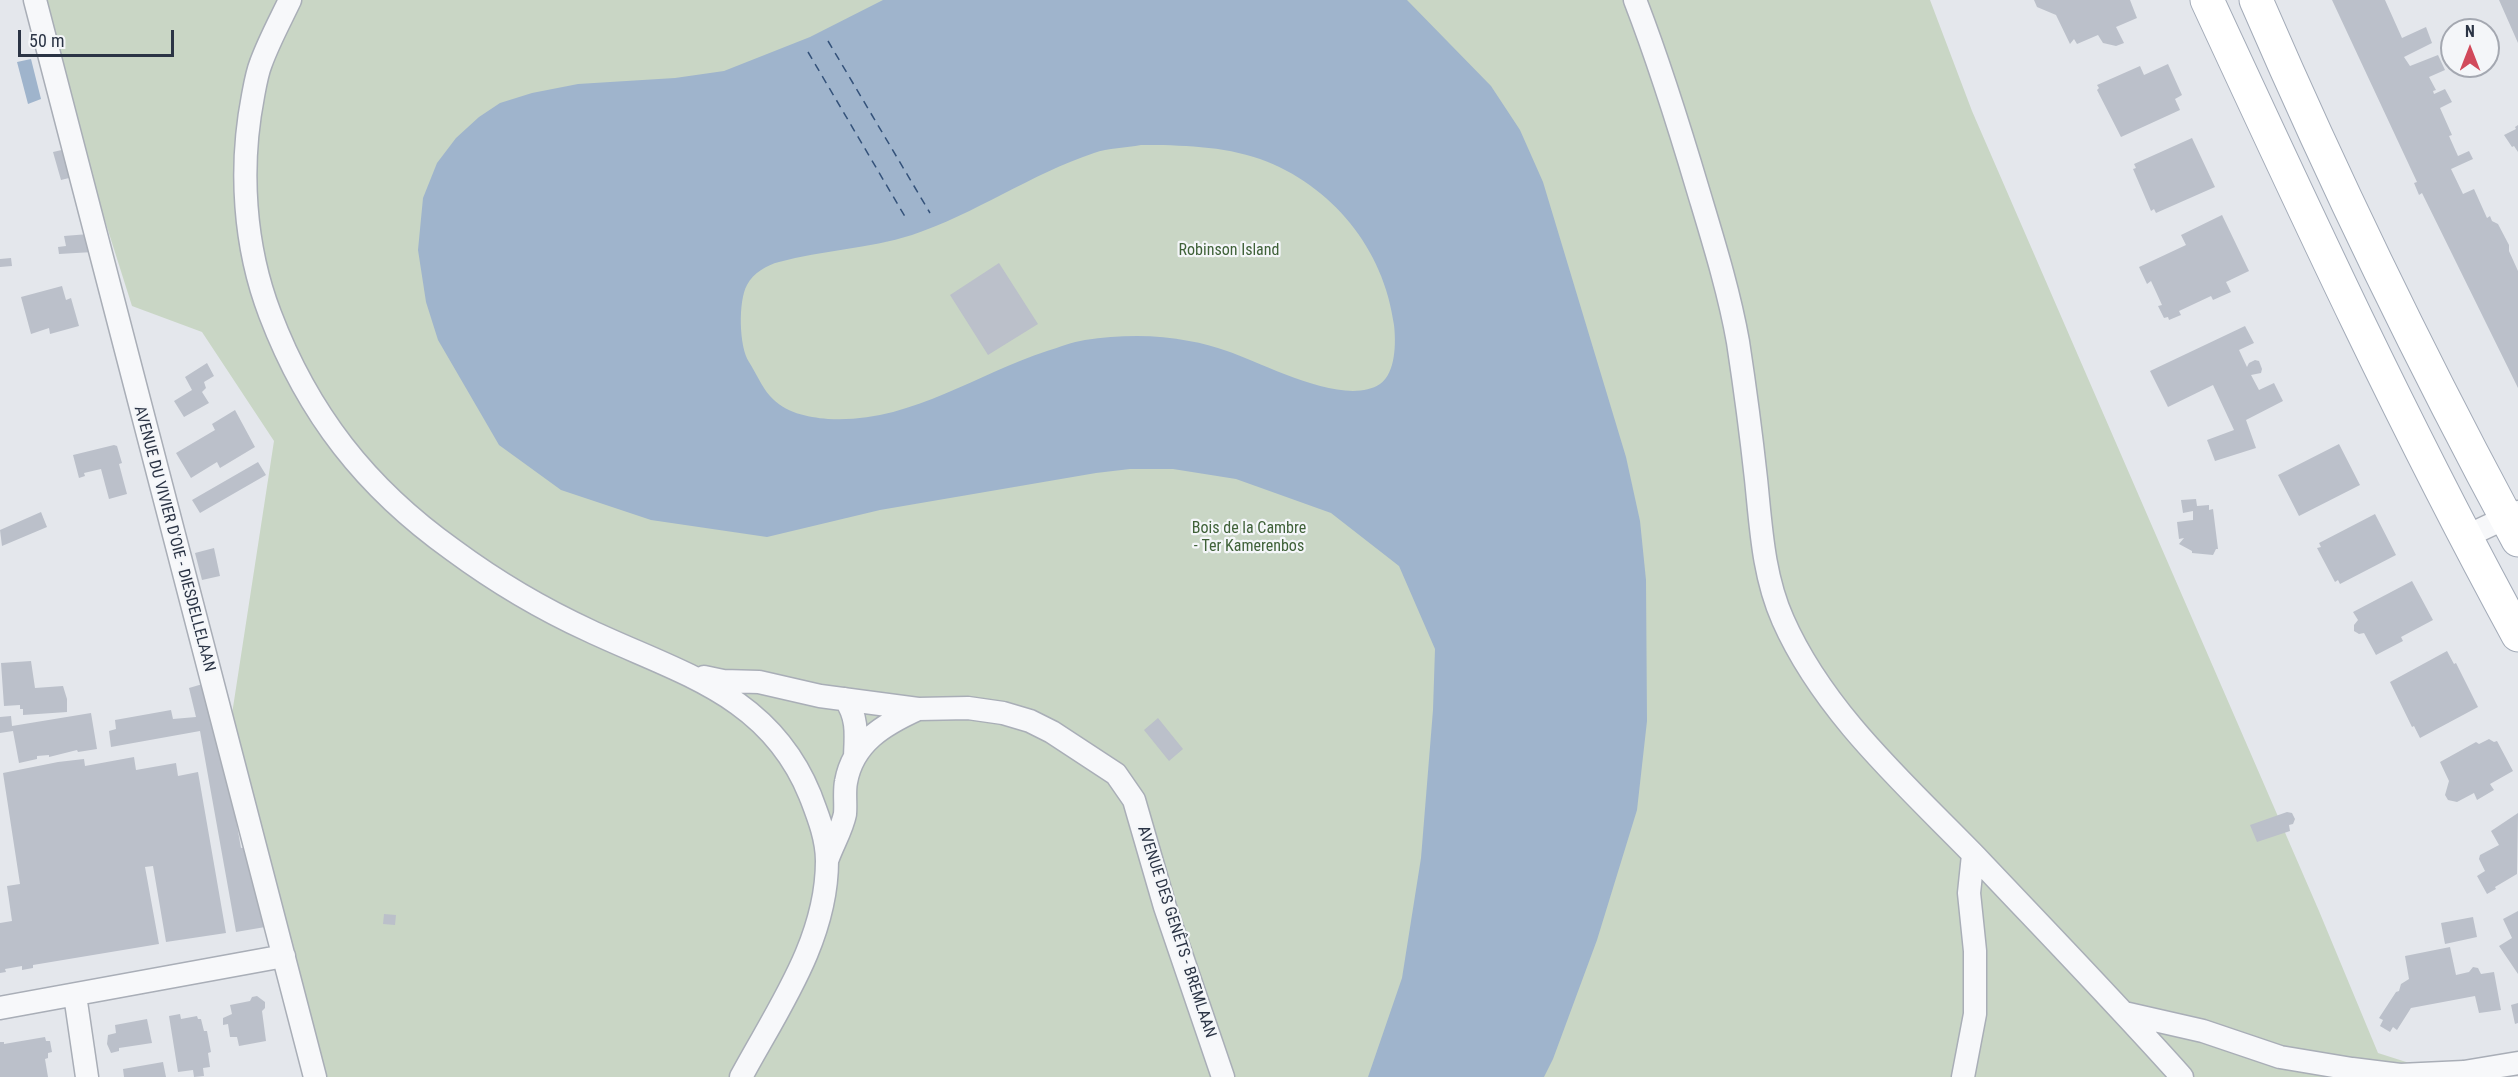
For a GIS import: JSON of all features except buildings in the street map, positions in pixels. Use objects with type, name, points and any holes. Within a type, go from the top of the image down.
[{"type":"main road","points":[[2207,0],[2312,225],[2465,537],[2518,635]]},
{"type":"main road","points":[[2256,0],[2340,184],[2422,353],[2514,523]]},
{"type":"street","name":"AVENUE DU VIVIER D'OIE - DIESDELLELAAN","points":[[35,0],[315,1077]]},
{"type":"street","points":[[290,0],[259,65],[249,117],[245,175],[250,234],[259,285],[284,350],[310,399],[333,435],[369,480],[453,550],[530,600],[589,631],[687,673],[720,690],[736,702],[780,742],[806,786],[814,805],[821,824],[827,860],[825,886],[814,933],[800,970],[741,1077]]},
{"type":"street","points":[[1635,0],[1676,115],[1719,260],[1737,337],[1749,410],[1770,587],[1794,643],[1813,676],[1848,721],[1910,792],[2124,1013],[2182,1077]]},
{"type":"street","points":[[2465,537],[2514,523]]},
{"type":"street","name":"AVENUE DES GENÊTS - BREMLAAN","points":[[687,673],[723,681],[759,682],[845,699],[918,709],[968,708],[1003,713],[1030,721],[1092,756],[1116,774],[1134,800],[1165,907],[1223,1077]]},
{"type":"street","points":[[827,860],[844,815],[846,784],[855,756],[856,724],[853,711],[845,699]]},
{"type":"street","points":[[855,756],[865,742],[880,729],[918,709]]},
{"type":"street","points":[[1962,1077],[1975,1014],[1975,951],[1969,893],[1973,855]]},
{"type":"street","points":[[0,1008],[284,956]]},
{"type":"street","points":[[75,995],[87,1077]]},
{"type":"street","points":[[2124,1013],[2203,1031],[2280,1057],[2352,1069],[2400,1075],[2464,1072],[2518,1063]]},
{"type":"green space","name":"Bois de la Cambre - Ter Kamerenbos","points":[[44,0],[1930,0],[1972,111],[2319,911],[2378,1053],[2453,1077],[324,1077],[230,727],[274,441],[202,332],[132,306],[68,104]]},
{"type":"water","points":[[883,0],[1407,0],[1491,86],[1520,130],[1543,182],[1626,457],[1640,521],[1646,580],[1647,721],[1637,810],[1597,940],[1553,1059],[1544,1077],[1368,1077],[1402,978],[1421,858],[1433,710],[1435,649],[1399,566],[1331,513],[1236,479],[1173,469],[1130,469],[880,510],[767,537],[651,520],[561,490],[499,445],[438,340],[426,302],[418,250],[423,198],[437,163],[456,138],[479,117],[500,103],[532,93],[578,84],[675,78],[724,71],[810,37]],"holes":[[[1141,145],[1216,149],[1260,159],[1286,170],[1310,185],[1331,203],[1350,223],[1366,246],[1379,271],[1388,297],[1394,325],[1395,348],[1392,365],[1385,379],[1380,384],[1365,390],[1346,391],[1304,381],[1227,351],[1199,343],[1137,336],[1080,341],[1047,351],[940,396],[885,414],[828,419],[804,415],[782,406],[767,392],[749,362],[743,346],[741,312],[747,285],[765,267],[795,258],[912,235],[958,216],[1071,162],[1105,150]]]},
{"type":"water","points":[[31,59],[41,99],[28,104],[17,62]]},
{"type":"ferry route","points":[[828,41],[930,213]]},
{"type":"ferry route","points":[[808,52],[907,220]]},
{"type":"park label","name":"Robinson Island","points":[[1229,251]]}]
